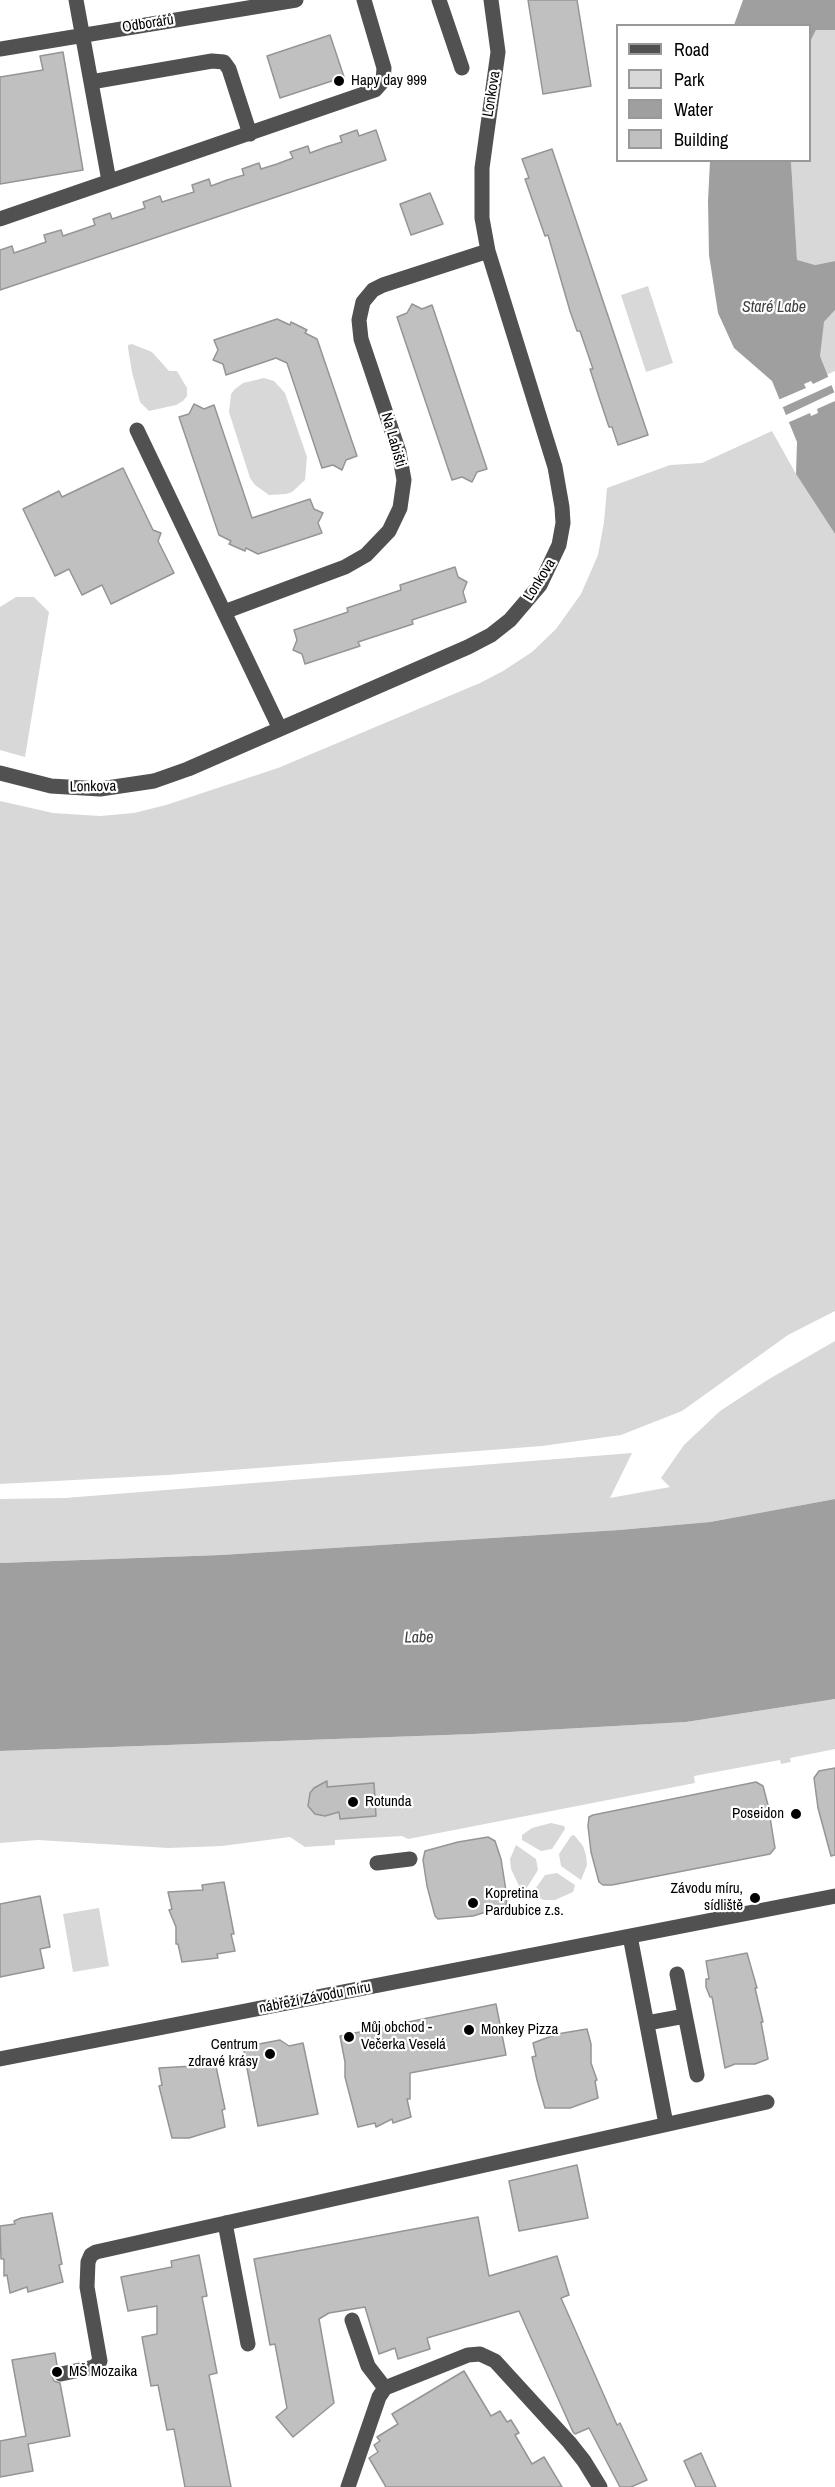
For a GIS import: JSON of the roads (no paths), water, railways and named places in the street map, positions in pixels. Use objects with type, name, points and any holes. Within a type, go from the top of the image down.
[{"type":"street","points":[[76,0],[109,181]]},
{"type":"street","points":[[0,219],[367,94],[380,86],[385,76],[364,0]]},
{"type":"street","points":[[439,0],[462,68]]},
{"type":"street","name":"Lonkova","points":[[0,773],[74,789],[126,786],[154,781],[188,769],[491,635],[527,602],[552,564],[559,545],[563,523],[559,484],[544,428],[488,251],[480,193],[498,52],[492,0]]},
{"type":"street","name":"Odborářů","points":[[0,49],[287,1]]},
{"type":"street","points":[[91,82],[212,61],[224,62],[229,69],[250,134]]},
{"type":"street","name":"Na Labišti","points":[[224,612],[345,567],[366,555],[380,543],[396,517],[402,499],[403,469],[361,339],[359,320],[362,305],[366,296],[383,285],[488,251]]},
{"type":"street","points":[[137,430],[280,729]]},
{"type":"street","points":[[377,1863],[410,1859]]},
{"type":"street","name":"nábřeží Závodu míru","points":[[0,2059],[835,1896]]},
{"type":"street","points":[[630,1936],[666,2124]]},
{"type":"street","points":[[677,1974],[697,2075]]},
{"type":"street","points":[[647,2023],[685,2016]]},
{"type":"street","points":[[61,2374],[94,2367],[100,2361],[87,2288],[88,2262],[96,2252],[767,2102]]},
{"type":"street","points":[[225,2223],[248,2344]]},
{"type":"street","points":[[352,2320],[368,2366],[385,2388]]},
{"type":"street","points":[[348,2487],[379,2397],[385,2388],[468,2355],[486,2355],[500,2366],[569,2442],[600,2487]]},
{"type":"water","points":[[743,0],[835,0],[835,30],[816,30],[811,40],[811,24],[734,24]]},
{"type":"water","name":"Staré Labe","points":[[710,162],[791,162],[797,260],[815,265],[835,261],[835,310],[824,322],[820,356],[835,394],[835,534],[796,474],[797,442],[772,381],[734,348],[718,313],[709,255]]},
{"type":"water","name":"Labe","points":[[835,1499],[835,1699],[686,1722],[474,1734],[0,1751],[0,1563],[221,1555],[619,1530],[710,1522]]},
{"type":"place","name":"Hapy day 999","points":[[339,81]]},
{"type":"place","name":"Rotunda","points":[[353,1802]]},
{"type":"place","name":"Poseidon","points":[[796,1814]]},
{"type":"place","name":"Závodu míru, sídliště","points":[[755,1898]]},
{"type":"place","name":"Kopretina Pardubice z.s.","points":[[473,1903]]},
{"type":"place","name":"Monkey Pizza","points":[[469,2030]]},
{"type":"place","name":"Můj obchod - Večerka Veselá","points":[[349,2037]]},
{"type":"place","name":"Centrum zdravé krásy","points":[[270,2054]]},
{"type":"place","name":"MŠ Mozaika","points":[[57,2372]]}]
